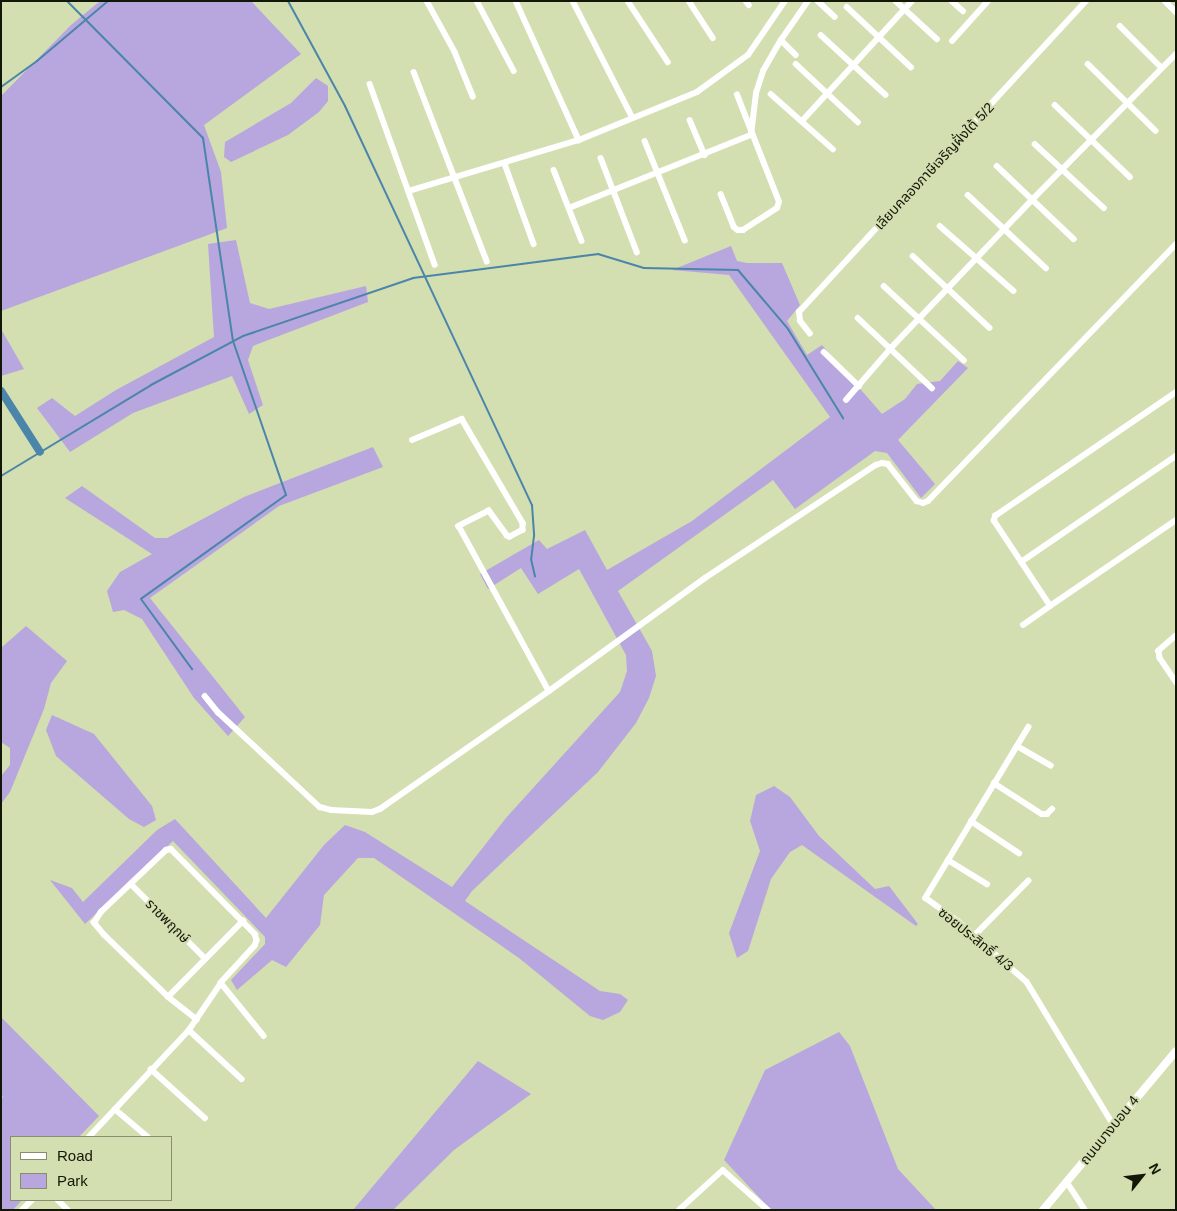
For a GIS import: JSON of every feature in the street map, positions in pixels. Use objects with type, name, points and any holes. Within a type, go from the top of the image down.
[{"type":"street","points":[[427,1],[455,52],[473,96]]},
{"type":"street","points":[[477,1],[514,71]]},
{"type":"street","points":[[516,1],[579,140]]},
{"type":"street","points":[[573,1],[633,118]]},
{"type":"street","points":[[628,1],[668,62]]},
{"type":"street","points":[[689,1],[713,38]]},
{"type":"street","points":[[409,191],[505,164],[579,140],[697,92],[748,55],[785,1]]},
{"type":"street","points":[[751,135],[756,93],[763,71],[781,40],[808,1]]},
{"type":"street","points":[[818,1],[835,17]]},
{"type":"street","points":[[896,1],[937,39]]},
{"type":"street","points":[[802,120],[912,1]]},
{"type":"street","points":[[952,1],[963,11]]},
{"type":"street","points":[[952,42],[988,1]]},
{"type":"street","name":"เลียบคลองภาษีเจริญฝั่งใต้ 5/2","points":[[810,334],[800,321],[799,312],[1086,1]]},
{"type":"street","points":[[1165,1],[1176,12]]},
{"type":"street","points":[[847,7],[911,68]]},
{"type":"street","points":[[1120,26],[1162,68]]},
{"type":"street","points":[[821,35],[886,95]]},
{"type":"street","points":[[781,40],[796,55]]},
{"type":"street","points":[[846,400],[891,348],[1033,199],[1176,54]]},
{"type":"street","points":[[796,64],[858,122]]},
{"type":"street","points":[[1088,64],[1156,131]]},
{"type":"street","points":[[414,72],[487,261]]},
{"type":"street","points":[[370,84],[435,265]]},
{"type":"street","points":[[772,94],[833,149]]},
{"type":"street","points":[[722,194],[734,227],[738,230],[743,230],[777,208],[780,202],[751,135],[737,95]]},
{"type":"street","points":[[1055,105],[1130,177]]},
{"type":"street","points":[[690,120],[706,155]]},
{"type":"street","points":[[569,208],[657,172],[706,155],[751,135]]},
{"type":"street","points":[[645,141],[685,240]]},
{"type":"street","points":[[1035,144],[1104,208]]},
{"type":"street","points":[[601,158],[636,252]]},
{"type":"street","points":[[505,164],[534,244]]},
{"type":"street","points":[[997,166],[1074,239]]},
{"type":"street","points":[[554,170],[582,241]]},
{"type":"street","points":[[968,195],[1046,268]]},
{"type":"street","points":[[940,226],[1014,291]]},
{"type":"street","points":[[205,696],[218,712],[320,807],[332,810],[372,812],[380,809],[549,691],[705,578],[876,465],[888,464],[917,501],[922,503],[928,501],[1176,244]]},
{"type":"street","points":[[913,256],[990,328]]},
{"type":"street","points":[[884,286],[964,360]]},
{"type":"street","points":[[858,318],[932,388]]},
{"type":"street","points":[[824,352],[859,386]]},
{"type":"street","points":[[1050,606],[994,521],[995,516],[1176,392]]},
{"type":"street","points":[[412,440],[462,419],[523,524],[523,530],[510,537],[507,536],[490,512],[459,526],[549,691]]},
{"type":"street","points":[[1021,562],[1176,456]]},
{"type":"street","points":[[1023,625],[1176,520]]},
{"type":"street","points":[[1176,636],[1159,651],[1160,658],[1176,682]]},
{"type":"street","name":"ซอยประสิทธิ์ 4/3","points":[[1029,728],[970,821],[926,898],[975,935],[1030,986],[1113,1124]]},
{"type":"street","points":[[1017,746],[1050,766]]},
{"type":"street","points":[[994,783],[1042,814],[1047,814],[1052,808]]},
{"type":"street","points":[[970,821],[1019,853]]},
{"type":"street","points":[[90,1136],[189,1030],[196,1020],[220,983],[255,946],[257,940],[255,934],[243,921],[170,848],[101,912],[94,923],[168,997],[196,1020]]},
{"type":"street","points":[[948,860],[986,884]]},
{"type":"street","points":[[975,935],[1028,881]]},
{"type":"street","name":"ราชพฤกษ์","points":[[131,884],[205,958]]},
{"type":"street","points":[[168,997],[243,921]]},
{"type":"street","points":[[220,983],[264,1036]]},
{"type":"street","points":[[189,1030],[242,1079]]},
{"type":"street","name":"ถนนบางบอน 4","points":[[1043,1210],[1176,1051]]},
{"type":"street","points":[[152,1070],[205,1118]]},
{"type":"street","points":[[115,1109],[147,1136]]},
{"type":"street","points":[[680,1210],[723,1170],[768,1210]]},
{"type":"street","points":[[1067,1182],[1085,1210]]},
{"type":"street","points":[[22,1210],[31,1201]]},
{"type":"street","points":[[59,1201],[68,1210]]},
{"type":"green space","points":[[100,1],[251,1],[301,54],[204,125],[221,172],[227,228],[1,311],[1,96],[71,25]]},
{"type":"green space","points":[[316,78],[328,86],[328,101],[319,112],[288,135],[231,162],[224,157],[225,142],[291,103]]},
{"type":"green space","points":[[236,240],[250,303],[269,309],[366,286],[368,302],[253,346],[248,360],[263,405],[249,414],[232,376],[133,413],[70,452],[37,408],[52,398],[75,416],[116,390],[214,337],[208,244]]},
{"type":"green space","points":[[731,246],[737,261],[747,263],[782,263],[800,305],[787,321],[807,355],[822,345],[882,414],[905,399],[917,384],[940,381],[958,361],[968,368],[898,440],[935,484],[921,498],[887,453],[875,451],[795,509],[773,480],[618,591],[652,651],[656,676],[649,698],[636,723],[598,772],[472,891],[465,901],[600,991],[620,994],[628,1000],[620,1012],[603,1020],[590,1016],[519,958],[374,858],[358,858],[324,895],[320,925],[286,967],[272,960],[237,990],[231,980],[265,944],[265,937],[173,841],[85,924],[50,880],[72,888],[83,902],[157,830],[175,819],[266,918],[324,845],[345,825],[365,832],[452,887],[506,818],[620,692],[627,671],[626,655],[579,569],[538,594],[521,568],[488,589],[480,574],[539,540],[547,549],[585,530],[607,570],[692,521],[830,417],[729,275],[672,270]]},
{"type":"green space","points":[[1,329],[24,369],[1,376]]},
{"type":"green space","points":[[373,447],[383,467],[279,506],[150,598],[245,717],[228,736],[194,698],[142,619],[124,610],[113,612],[107,591],[120,572],[152,554],[65,498],[82,486],[155,538],[167,538],[244,497]]},
{"type":"green space","points":[[26,626],[67,661],[51,683],[44,709],[10,792],[1,804],[1,776],[10,765],[10,748],[1,742],[1,648]]},
{"type":"green space","points":[[52,715],[94,734],[152,806],[156,820],[144,827],[129,819],[56,756],[46,730]]},
{"type":"green space","points":[[774,786],[790,797],[819,836],[875,889],[889,886],[918,924],[916,926],[802,845],[790,852],[771,879],[748,951],[737,958],[729,933],[760,851],[750,821],[756,795]]},
{"type":"green space","points":[[1,1017],[99,1116],[80,1136],[10,1136],[10,1201],[21,1201],[13,1210],[1,1210],[1,1100],[3,1097],[1,1093]]},
{"type":"green space","points":[[839,1032],[850,1046],[898,1169],[936,1210],[771,1210],[724,1160],[765,1070]]},
{"type":"green space","points":[[478,1061],[531,1094],[454,1150],[393,1210],[353,1210]]},
{"type":"waterway","points":[[67,1],[203,138],[233,341],[286,495],[141,599],[192,669]]},
{"type":"waterway","points":[[1,87],[37,61],[108,1]]},
{"type":"waterway","points":[[288,1],[345,106],[532,505],[534,536],[531,559],[535,577]]},
{"type":"waterway","points":[[1,476],[151,385],[243,336],[413,278],[598,254],[644,268],[738,270],[788,329],[843,418]]},
{"type":"waterway","points":[[1,391],[40,452]]}]
